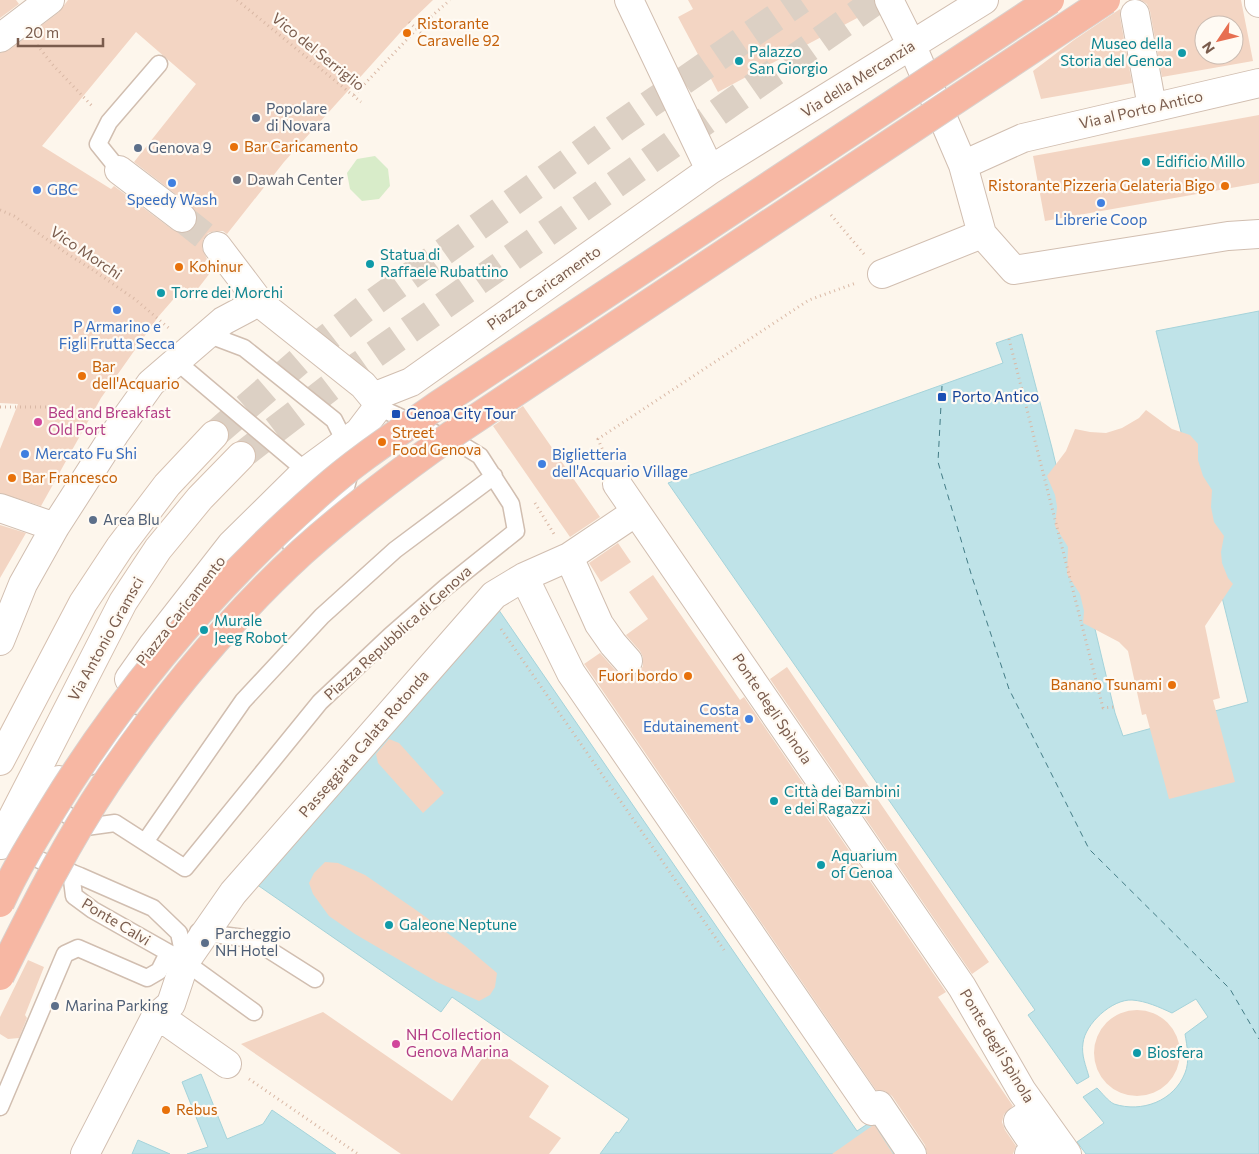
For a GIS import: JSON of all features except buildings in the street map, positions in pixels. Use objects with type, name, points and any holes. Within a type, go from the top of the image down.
[{"type":"highway","points":[[0,903],[29,847],[81,762],[128,699],[173,642],[225,584],[324,489],[438,405],[1050,0]]},
{"type":"highway","points":[[0,976],[52,875],[107,783],[153,718],[196,665],[247,608],[302,552],[392,477],[457,431],[1106,0]]},
{"type":"street","points":[[10,31],[50,0]]},
{"type":"street","points":[[629,0],[721,163]]},
{"type":"street","points":[[889,0],[912,46],[963,165],[982,234],[1014,270],[1228,236],[1259,234]]},
{"type":"street","name":"Via della Mercanzia","points":[[721,163],[984,0]]},
{"type":"street","points":[[1135,14],[1152,108]]},
{"type":"street","name":"Via al Porto Antico","points":[[963,165],[1023,138],[1259,83]]},
{"type":"street","name":"Piazza Caricamento","points":[[0,846],[46,800],[153,645],[225,553],[306,471],[352,438],[376,402],[411,382],[721,163]]},
{"type":"street","points":[[119,170],[182,218]]},
{"type":"street","points":[[882,274],[982,234]]},
{"type":"street","points":[[217,246],[261,304],[363,385],[376,402]]},
{"type":"street","points":[[0,641],[23,584],[55,527],[116,432],[151,383],[223,321],[253,305],[261,304]]},
{"type":"street","points":[[0,761],[83,603],[120,546],[167,485],[214,435]]},
{"type":"street","name":"Via Antonio Gramsci","points":[[0,842],[123,602],[158,549],[200,498],[241,456]]},
{"type":"street","name":"Ponte degli Spìnola","points":[[617,484],[962,987],[1022,1091],[1067,1154]]},
{"type":"street","points":[[0,508],[55,527]]},
{"type":"street","name":"Passeggiata Calata Rotonda","points":[[192,932],[233,893],[494,595],[524,577],[569,557],[636,512]]},
{"type":"street","points":[[569,557],[599,624],[628,661]]},
{"type":"street","points":[[524,577],[571,673],[872,1111],[879,1105],[912,1154]]},
{"type":"street","points":[[85,1154],[163,1011],[176,958],[192,932]]},
{"type":"street","points":[[163,1011],[166,1020],[228,1064]]},
{"type":"street","name":"Ponte degli Spìnola","points":[[1029,1154],[1037,1148],[1018,1121],[1036,1110]]},
{"type":"lane","points":[[119,170],[98,144],[109,122],[159,64]]},
{"type":"lane","points":[[64,773],[100,764],[216,626],[278,558],[345,491],[352,438],[334,420],[244,348],[207,334]]},
{"type":"lane","points":[[176,361],[306,471]]},
{"type":"lane","name":"Piazza Repubblica di Genova","points":[[46,800],[86,827],[114,823],[185,868],[320,702],[390,636],[516,531],[511,504],[480,456],[376,402]]},
{"type":"lane","points":[[144,842],[243,701],[322,616],[395,550],[494,476]]},
{"type":"lane","points":[[0,850],[16,850],[70,872]]},
{"type":"lane","name":"Ponte Calvi","points":[[70,872],[153,908],[192,932]]},
{"type":"lane","name":"Ponte Calvi","points":[[70,872],[74,896],[93,910],[176,958],[254,1012]]},
{"type":"lane","points":[[192,932],[252,939],[315,979]]},
{"type":"lane","points":[[0,1107],[65,954],[78,948],[147,978],[176,958]]},
{"type":"path","name":"Vico del Serriglio","points":[[237,0],[354,94],[361,102]]},
{"type":"path","points":[[354,94],[417,29],[450,0]]},
{"type":"path","points":[[410,22],[425,37]]},
{"type":"path","points":[[10,31],[53,65],[87,101]]},
{"type":"path","name":"Vico Morchi","points":[[0,210],[14,216],[93,270],[157,318]]},
{"type":"path","points":[[617,484],[598,439],[809,300],[882,274]]},
{"type":"path","points":[[1009,338],[1103,708],[1114,707]]},
{"type":"path","points":[[0,407],[53,406]]},
{"type":"path","points":[[499,626],[725,951]]},
{"type":"path","points":[[228,1064],[358,1154]]},
{"type":"green space","points":[[375,156],[388,169],[390,186],[379,199],[362,201],[350,189],[347,173],[357,159]]},
{"type":"water","points":[[1259,311],[1259,1154],[1086,1154],[1077,1142],[1104,1123],[1083,1097],[1097,1088],[1114,1104],[1135,1107],[1146,1106],[1165,1097],[1180,1083],[1187,1068],[1188,1053],[1185,1034],[1208,1017],[1196,999],[1172,1013],[1132,1000],[1124,1001],[1108,1008],[1094,1021],[1085,1036],[1083,1052],[1089,1077],[1077,1084],[1028,1015],[1035,1010],[668,483],[1003,363],[996,343],[1022,334],[1052,448],[1115,713],[1123,736],[1248,702],[1156,331]]},
{"type":"water","points":[[494,603],[857,1131],[875,1119],[900,1154],[600,1154],[616,1132],[619,1133],[629,1119],[452,997],[441,1012],[256,884]]},
{"type":"water","points":[[201,1074],[227,1139],[263,1124],[272,1110],[336,1154],[187,1154],[208,1147],[182,1082]]},
{"type":"water","points":[[138,1140],[170,1154],[132,1154]]},
{"type":"ferry route","points":[[942,386],[938,462],[972,577],[1009,689],[1089,849],[1230,989],[1259,1039]]},
{"type":"tunnel","points":[[214,435],[318,345],[367,307],[621,124],[801,0]]},
{"type":"tunnel","points":[[241,456],[358,366],[877,0]]},
{"type":"tunnel","points":[[182,218],[217,246]]},
{"type":"place","name":"Ristorante Caravelle 92","points":[[407,33]]},
{"type":"place","name":"Museo della Storia del Genoa","points":[[1182,53]]},
{"type":"place","name":"Palazzo San Giorgio","points":[[739,61]]},
{"type":"place","name":"Popolare di Novara","points":[[256,118]]},
{"type":"place","name":"Bar Caricamento","points":[[234,147]]},
{"type":"place","name":"Genova 9","points":[[138,148]]},
{"type":"place","name":"Edificio Millo","points":[[1146,162]]},
{"type":"place","name":"Dawah Center","points":[[237,180]]},
{"type":"place","name":"Speedy Wash","points":[[172,183]]},
{"type":"place","name":"Ristorante Pizzeria Gelateria Bigo","points":[[1225,186]]},
{"type":"place","name":"GBC","points":[[37,190]]},
{"type":"place","name":"Librerie Coop","points":[[1101,203]]},
{"type":"place","name":"Statua di Raffaele Rubattino","points":[[370,264]]},
{"type":"place","name":"Kohinur","points":[[179,267]]},
{"type":"place","name":"Torre dei Morchi","points":[[161,293]]},
{"type":"place","name":"P Armarino e Figli Frutta Secca","points":[[117,310]]},
{"type":"place","name":"Bar dell'Acquario","points":[[82,376]]},
{"type":"place","name":"Porto Antico","points":[[942,397]]},
{"type":"place","name":"Genoa City Tour","points":[[396,414]]},
{"type":"place","name":"Bed and Breakfast Old Port","points":[[38,422]]},
{"type":"place","name":"Street Food Genova","points":[[382,442]]},
{"type":"place","name":"Mercato Fu Shi","points":[[25,454]]},
{"type":"place","name":"Biglietteria dell'Acquario Village","points":[[542,464]]},
{"type":"place","name":"Bar Francesco","points":[[12,478]]},
{"type":"place","name":"Area Blu","points":[[93,520]]},
{"type":"place","name":"Murale Jeeg Robot","points":[[204,630]]},
{"type":"place","name":"Fuori bordo","points":[[688,676]]},
{"type":"place","name":"Banano Tsunami","points":[[1172,685]]},
{"type":"place","name":"Costa Edutainement","points":[[749,719]]},
{"type":"place","name":"Città dei Bambini e dei Ragazzi","points":[[774,801]]},
{"type":"place","name":"Aquarium of Genoa","points":[[821,865]]},
{"type":"place","name":"Galeone Neptune","points":[[389,925]]},
{"type":"place","name":"Parcheggio NH Hotel","points":[[205,943]]},
{"type":"place","name":"Marina Parking","points":[[55,1006]]},
{"type":"place","name":"NH Collection Genova Marina","points":[[396,1044]]},
{"type":"place","name":"Biosfera","points":[[1137,1053]]},
{"type":"place","name":"Rebus","points":[[166,1110]]}]
